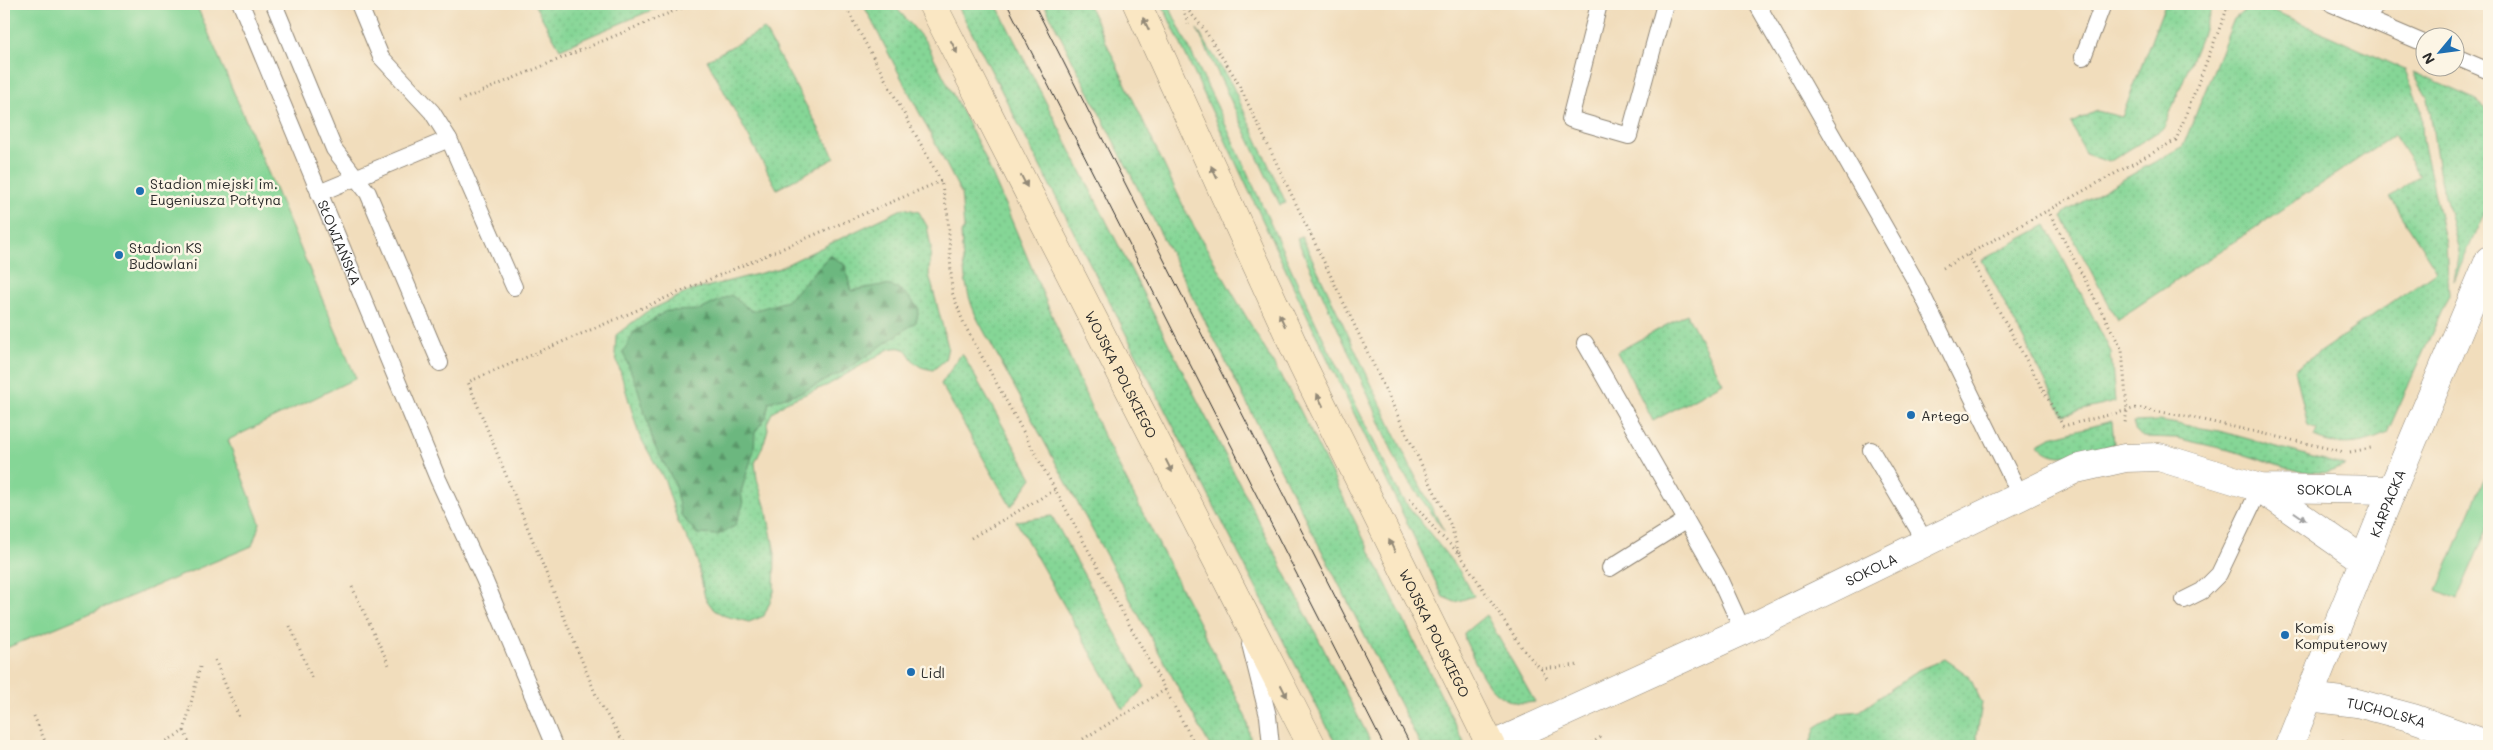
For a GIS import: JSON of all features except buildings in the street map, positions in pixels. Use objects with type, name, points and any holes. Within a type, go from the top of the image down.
[{"type":"street","name":"WOJSKA POLSKIEGO","points":[[932,4],[1312,746]]},
{"type":"street","name":"WOJSKA POLSKIEGO","points":[[1136,4],[1302,364],[1491,746]]},
{"type":"street","name":"KARPACKA","points":[[2289,746],[2363,560],[2489,260]]},
{"type":"street","name":"SOKOLA","points":[[1491,746],[1743,631],[2076,469],[2125,458],[2159,457],[2260,488],[2392,490]]},
{"type":"street","name":"SOKOLA","points":[[2260,488],[2363,560]]},
{"type":"street","name":"TUCHOLSKA","points":[[2308,697],[2357,703],[2413,718],[2489,745]]},
{"type":"lane","name":"SŁOWIAŃSKA","points":[[241,4],[438,479],[484,579],[554,746]]},
{"type":"lane","points":[[274,4],[334,149],[368,193],[440,363]]},
{"type":"lane","points":[[359,4],[381,57],[432,112],[449,139],[514,287]]},
{"type":"lane","points":[[1599,4],[1570,119],[1629,136],[1665,4]]},
{"type":"lane","points":[[1757,4],[1916,282],[2020,495]]},
{"type":"lane","points":[[2083,57],[2103,4]]},
{"type":"lane","points":[[2332,4],[2416,40]]},
{"type":"lane","points":[[2367,19],[2377,4]]},
{"type":"lane","points":[[2466,62],[2489,72]]},
{"type":"lane","points":[[319,193],[449,139]]},
{"type":"lane","points":[[1584,343],[1718,576],[1743,631]]},
{"type":"lane","points":[[1872,450],[1925,542]]},
{"type":"lane","points":[[2184,600],[2202,591],[2219,574],[2260,488]]},
{"type":"lane","points":[[1610,568],[1685,521]]},
{"type":"lane","points":[[1238,601],[1268,716],[1271,746]]},
{"type":"path","points":[[432,112],[691,4]]},
{"type":"path","points":[[844,4],[941,181],[948,216],[950,277],[956,305],[964,324],[1196,746]]},
{"type":"path","points":[[1183,4],[1204,29],[1236,79],[1451,526],[1459,553],[1525,652],[1542,670],[1551,687]]},
{"type":"path","points":[[1916,282],[2176,140],[2229,4]]},
{"type":"path","points":[[626,746],[598,700],[468,382],[941,181]]},
{"type":"path","points":[[2048,210],[2122,350],[2127,410],[2124,435],[2125,458]]},
{"type":"path","points":[[1968,255],[2063,426],[2137,408],[2190,417],[2346,452],[2375,448]]},
{"type":"path","points":[[971,538],[1055,490]]},
{"type":"path","points":[[352,587],[390,667]]},
{"type":"path","points":[[290,626],[312,678]]},
{"type":"path","points":[[215,660],[239,717]]},
{"type":"path","points":[[191,746],[184,732],[200,667]]},
{"type":"path","points":[[1083,739],[1165,690]]},
{"type":"path","points":[[34,716],[47,746]]},
{"type":"path","points":[[158,746],[184,732]]},
{"type":"green space","name":"Stadion miejski im. Eugeniusza Połtyna","points":[[4,4],[196,4],[356,378],[228,440],[260,523],[252,546],[4,649]]},
{"type":"green space","points":[[534,4],[666,4],[560,49]]},
{"type":"green space","points":[[863,4],[893,4],[926,42],[983,153],[1101,431],[1235,694],[1246,718],[1252,746],[1210,746],[979,322],[970,300],[965,279],[961,233],[964,229],[961,193]]},
{"type":"green space","points":[[957,4],[996,4],[1373,746],[1337,746]]},
{"type":"green space","points":[[1044,4],[1088,4],[1188,216],[1299,408],[1466,746],[1421,746]]},
{"type":"green space","points":[[1162,4],[1168,4],[1217,106],[1314,319],[1401,497],[1458,569],[1474,596],[1455,602],[1443,597],[1315,333]]},
{"type":"green space","points":[[2165,4],[2214,4],[2164,128],[2109,162],[2085,154],[2071,123],[2097,111],[2122,117]]},
{"type":"green space","points":[[2259,4],[2405,70],[2421,109],[2423,141],[2446,244],[2449,295],[2387,433],[2369,440],[2341,444],[2314,437],[2317,430],[2308,426],[2295,369],[2437,271],[2390,197],[2420,175],[2394,135],[2117,320],[2062,217],[2065,212],[2183,146],[2234,19],[2245,10]]},
{"type":"green space","points":[[764,29],[835,158],[777,189],[707,60]]},
{"type":"green space","points":[[1197,29],[1232,85],[1286,203],[1280,205]]},
{"type":"green space","points":[[2416,78],[2427,78],[2472,98],[2489,112],[2489,202],[2454,281],[2459,251],[2439,172],[2428,98]]},
{"type":"green space","points":[[904,208],[919,212],[927,226],[931,248],[929,274],[948,347],[945,360],[933,370],[919,366],[904,349],[889,349],[828,385],[786,402],[772,413],[767,423],[768,429],[764,443],[755,463],[757,479],[767,512],[775,553],[774,592],[764,616],[749,622],[725,616],[714,610],[705,598],[696,554],[678,522],[665,481],[639,435],[615,354],[616,335],[646,312],[690,291],[777,269]]},
{"type":"green space","points":[[2046,225],[2111,352],[2115,402],[2063,415],[1982,260]]},
{"type":"green space","points":[[1302,237],[1410,466],[1444,531],[1399,467],[1297,239]]},
{"type":"green space","points":[[830,255],[845,265],[851,291],[882,285],[896,288],[903,292],[919,309],[916,322],[846,370],[802,392],[769,402],[766,417],[755,432],[754,450],[741,492],[743,505],[735,526],[718,535],[697,534],[681,515],[674,482],[654,445],[638,389],[623,352],[634,332],[666,311],[700,310],[731,295],[752,311],[787,301]]},
{"type":"green space","points":[[1687,314],[1723,383],[1653,421],[1617,352]]},
{"type":"green space","points":[[962,353],[1032,478],[1011,507],[941,384]]},
{"type":"green space","points":[[2112,421],[2114,444],[2095,450],[2074,455],[2054,455],[2045,451],[2038,444],[2051,437]]},
{"type":"green space","points":[[2159,421],[2220,431],[2345,466],[2326,473],[2295,471],[2233,451],[2176,438],[2143,437],[2136,432],[2133,422]]},
{"type":"green space","points":[[2489,467],[2489,525],[2457,599],[2437,590]]},
{"type":"green space","points":[[1052,516],[1145,687],[1123,709],[1016,521]]},
{"type":"green space","points":[[1486,615],[1535,702],[1520,703],[1508,700],[1498,694],[1490,686],[1476,665],[1465,640],[1464,633]]},
{"type":"green space","points":[[1945,659],[1969,676],[1982,703],[1977,736],[1978,746],[1809,746],[1816,727],[1839,713],[1860,711],[1918,670]]},
{"type":"tram line","points":[[1007,4],[1384,746]]},
{"type":"tram line","points":[[1034,4],[1411,746]]},
{"type":"place","name":"Stadion miejski im. Eugeniusza Połtyna","points":[[140,191]]},
{"type":"place","name":"Stadion KS Budowlani","points":[[119,255]]},
{"type":"place","name":"Artego","points":[[1911,415]]},
{"type":"place","name":"Komis Komputerowy","points":[[2285,635]]},
{"type":"place","name":"Lidl","points":[[911,672]]}]
